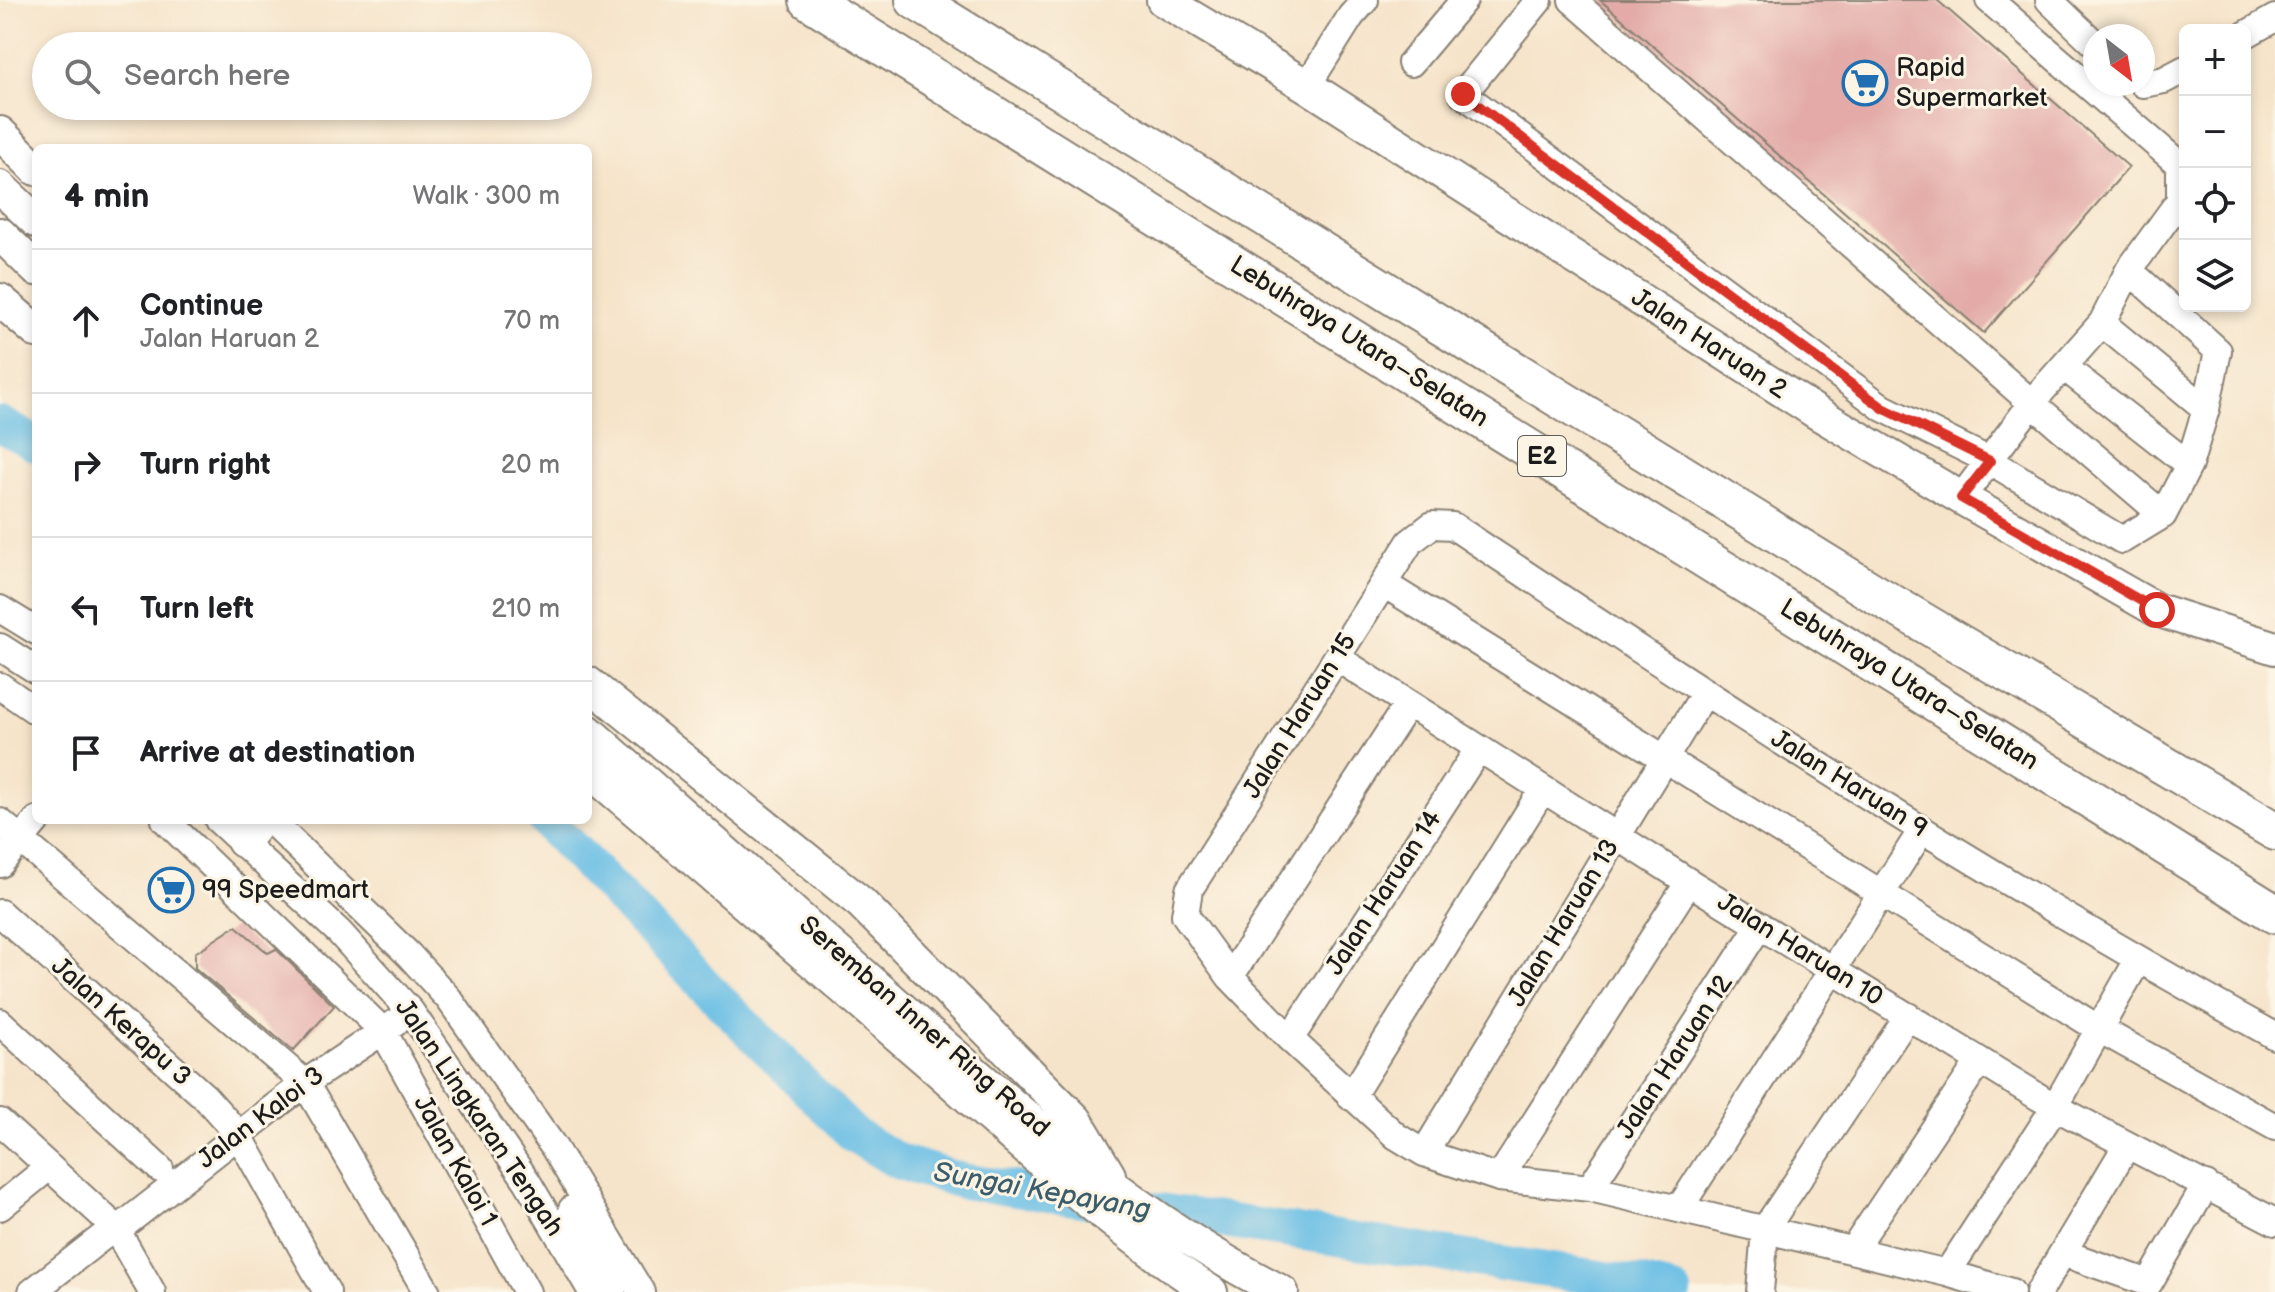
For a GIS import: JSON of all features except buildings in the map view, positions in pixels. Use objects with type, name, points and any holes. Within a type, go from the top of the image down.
[{"type":"highway","name":"Lebuhraya Utara–Selatan","points":[[809,0],[2275,914]]},
{"type":"highway","name":"E2","points":[[915,0],[1872,592],[2275,831]]},
{"type":"main road","name":"Jalan Haruan 2","points":[[1163,0],[1307,86],[1819,414],[1961,498],[2157,610],[2275,648]]},
{"type":"main road","points":[[0,133],[32,165]]},
{"type":"main road","points":[[0,187],[32,217]]},
{"type":"main road","points":[[0,234],[32,265]]},
{"type":"main road","points":[[0,300],[32,328]]},
{"type":"main road","points":[[592,686],[861,903],[1076,1120],[1118,1190]]},
{"type":"main road","name":"Seremban Inner Ring Road","points":[[592,735],[1019,1127],[1110,1218],[1172,1267],[1211,1292]]},
{"type":"main road","name":"Seremban Inner Ring Road","points":[[592,773],[1019,1127],[1118,1190],[1163,1223],[1235,1268],[1282,1292]]},
{"type":"street","points":[[1307,86],[1351,16],[1365,0]]},
{"type":"street","points":[[1411,63],[1464,0]]},
{"type":"street","points":[[1539,0],[1463,94],[1883,408],[1990,461],[2122,540],[2163,515],[2189,465],[2206,409],[2218,351],[2129,270]]},
{"type":"street","points":[[1572,0],[2163,515]]},
{"type":"street","points":[[1961,498],[2033,404],[2102,323],[2129,270],[2180,200],[2180,165],[1989,0]]},
{"type":"street","points":[[2049,0],[2083,33]]},
{"type":"street","points":[[2251,32],[2275,18]]},
{"type":"street","points":[[2155,83],[2179,72]]},
{"type":"street","points":[[2102,323],[2206,409]]},
{"type":"street","points":[[2064,367],[2189,465]]},
{"type":"street","name":"Jalan Haruan 15","points":[[1230,977],[1185,915],[1189,890],[1410,542],[1432,525]]},
{"type":"street","name":"Jalan Haruan 9","points":[[1432,525],[1453,526],[1704,694],[1922,830],[2138,960],[2275,1036]]},
{"type":"street","points":[[1384,584],[2099,1029],[2275,1127]]},
{"type":"street","points":[[0,609],[32,629]]},
{"type":"street","points":[[0,647],[32,667]]},
{"type":"street","name":"Jalan Haruan 10","points":[[1337,658],[1407,705],[1979,1062],[2055,1107],[2275,1222]]},
{"type":"street","points":[[0,686],[32,708]]},
{"type":"street","name":"Jalan Haruan 13","points":[[1424,1153],[1704,694]]},
{"type":"street","points":[[1407,705],[1230,977],[1290,1039],[1396,1136],[1424,1153],[1499,1178],[1590,1188],[1947,1273],[2011,1292]]},
{"type":"street","name":"Jalan Haruan 14","points":[[1290,1039],[1479,748]]},
{"type":"street","points":[[1351,1097],[1543,789]]},
{"type":"street","points":[[0,822],[28,830],[305,1083],[427,1292]]},
{"type":"street","name":"Jalan Kaloi 1","points":[[169,824],[383,1031],[527,1292]]},
{"type":"street","name":"Jalan Lingkaran Tengah","points":[[232,824],[252,830],[411,1012],[527,1181],[592,1292]]},
{"type":"street","name":"Jalan Lingkaran Tengah","points":[[274,824],[409,955],[449,999],[553,1146],[641,1292]]},
{"type":"street","points":[[0,864],[28,830]]},
{"type":"street","points":[[1679,1209],[1922,830]]},
{"type":"street","points":[[1499,1178],[1689,882]]},
{"type":"street","name":"Jalan Kerapu 3","points":[[0,913],[205,1097],[238,1134],[327,1292]]},
{"type":"street","name":"Jalan Haruan 12","points":[[1590,1188],[1760,925]]},
{"type":"street","points":[[1947,1273],[2055,1107],[2138,960]]},
{"type":"street","name":"Jalan Kaloi 3","points":[[32,1292],[305,1083],[411,1012]]},
{"type":"street","points":[[1760,1282],[1765,1229],[1908,1016]]},
{"type":"street","points":[[0,1022],[160,1169]]},
{"type":"street","points":[[1853,1250],[1979,1062]]},
{"type":"street","points":[[0,1122],[116,1229],[150,1291]]},
{"type":"street","points":[[2039,1292],[2127,1145]]},
{"type":"street","points":[[553,1146],[554,1173],[606,1274],[612,1292]]},
{"type":"street","points":[[0,1207],[49,1167]]},
{"type":"street","points":[[2063,1253],[2149,1283],[2206,1185]]},
{"type":"waterway","name":"Sungai Kepayang","points":[[0,424],[32,442]]},
{"type":"waterway","name":"Sungai Kepayang","points":[[549,824],[854,1135],[899,1162],[962,1181],[1639,1284],[1674,1292]]},
{"type":"place","name":"Rapid Supermarket","points":[[1865,83]]},
{"type":"place","name":"99 Speedmart","points":[[171,890]]},
{"type":"route","points":[[1463,94],[1883,408],[1990,461],[1961,498],[2157,610]]}]
